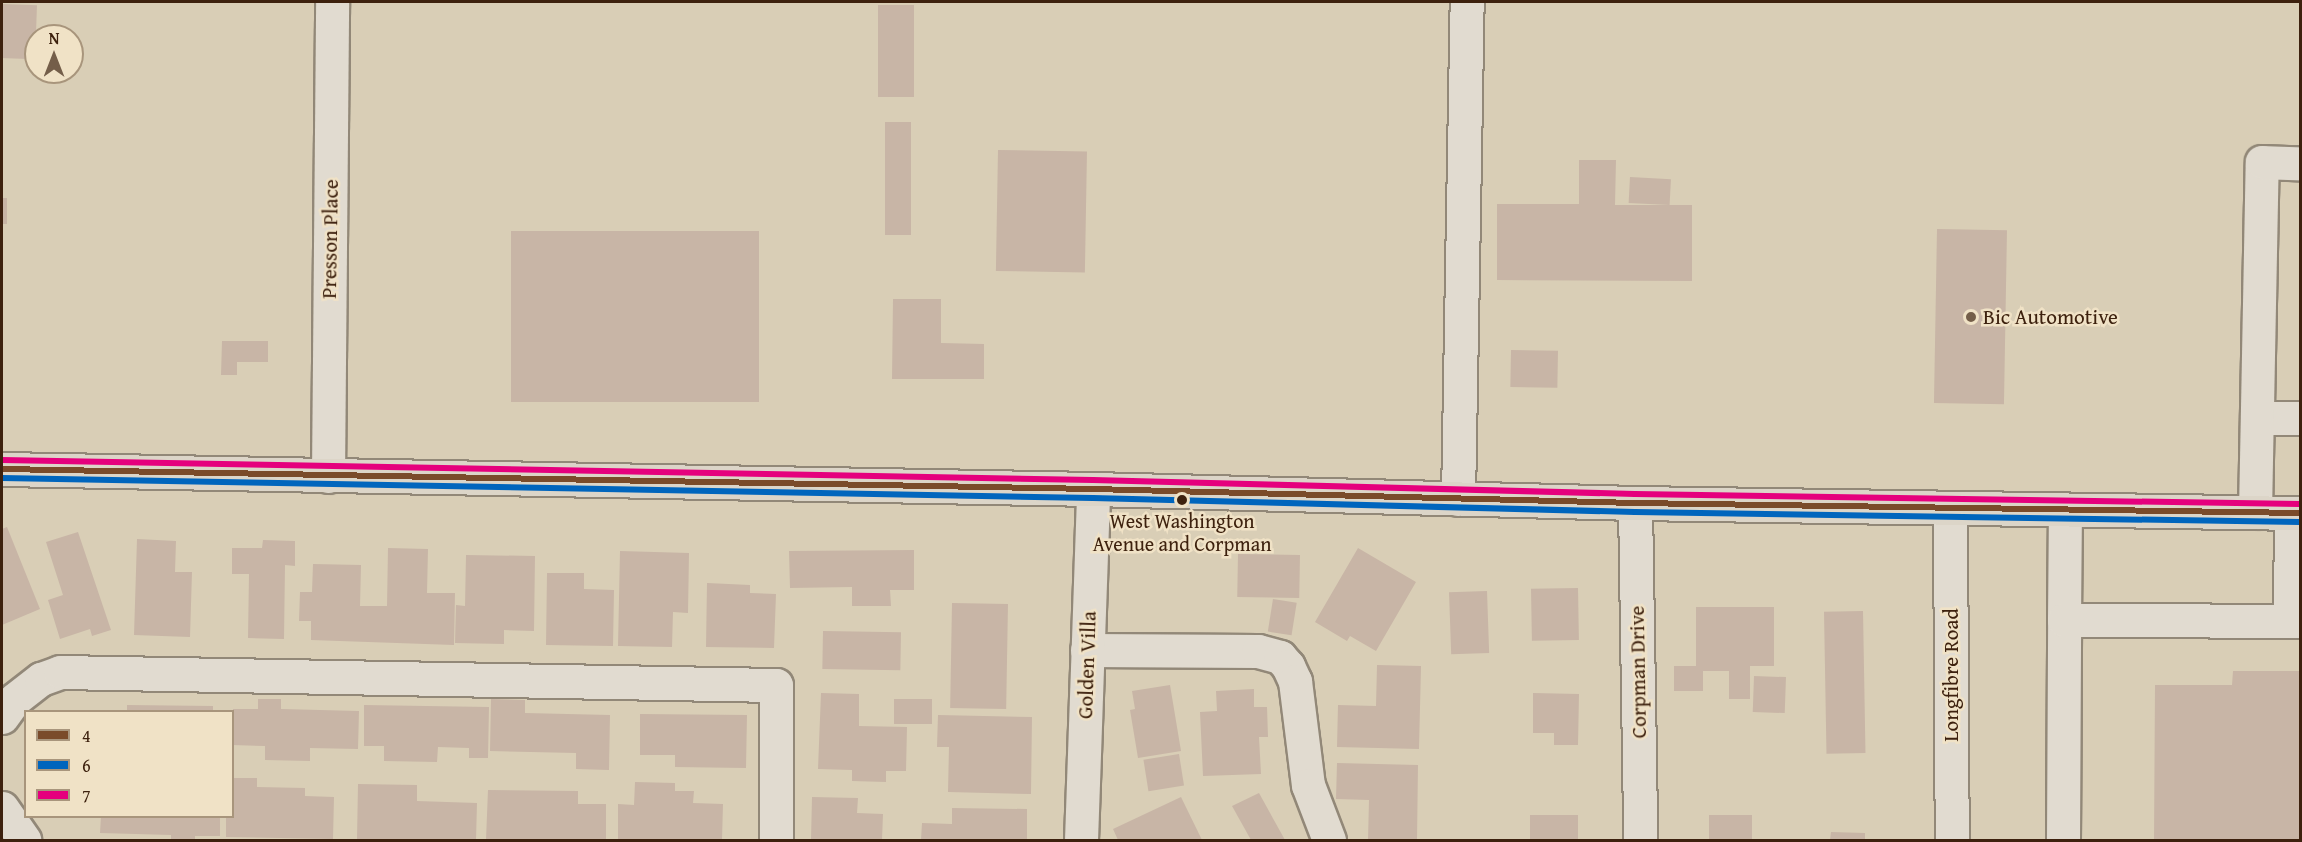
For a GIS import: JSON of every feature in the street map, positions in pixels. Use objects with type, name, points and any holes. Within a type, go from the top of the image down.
[{"type":"main road","points":[[2,469],[1093,489],[1635,503],[2296,513]]},
{"type":"street","name":"Presson Place","points":[[328,476],[332,2]]},
{"type":"street","points":[[1458,499],[1467,2]]},
{"type":"street","points":[[2255,512],[2262,162],[2301,163]]},
{"type":"street","points":[[2257,418],[2301,418]]},
{"type":"street","name":"Golden Villa","points":[[1081,840],[1093,489]]},
{"type":"street","name":"Corpman Drive","points":[[1635,503],[1640,840]]},
{"type":"street","name":"Longfibre Road","points":[[1950,509],[1952,840]]},
{"type":"street","points":[[2063,840],[2065,510]]},
{"type":"street","points":[[2064,620],[2295,621],[2296,513]]},
{"type":"street","points":[[1087,650],[1258,651],[1280,657],[1288,666],[1295,681],[1308,785],[1329,840]]},
{"type":"street","points":[[2,717],[15,699],[32,686],[60,672],[776,685],[777,840]]},
{"type":"street","points":[[2,808],[24,840]]},
{"type":"building","points":[[2,4],[37,5],[36,24],[24,24],[24,59],[2,58]]},
{"type":"building","points":[[878,5],[914,5],[914,97],[878,97]]},
{"type":"building","points":[[885,122],[911,122],[911,235],[885,235]]},
{"type":"building","points":[[998,150],[1087,152],[1085,273],[996,271]]},
{"type":"building","points":[[1579,160],[1616,160],[1615,205],[1692,205],[1692,281],[1497,280],[1497,204],[1579,204]]},
{"type":"building","points":[[1630,177],[1671,179],[1670,205],[1629,203]]},
{"type":"building","points":[[2,198],[7,198],[7,224],[2,224]]},
{"type":"building","name":"Bic Automotive","points":[[1937,229],[2007,230],[2004,404],[1934,403]]},
{"type":"building","points":[[511,231],[759,231],[759,402],[511,402]]},
{"type":"building","points":[[893,299],[941,299],[941,343],[984,344],[984,379],[892,379]]},
{"type":"building","points":[[222,341],[268,341],[268,362],[237,362],[237,375],[221,375]]},
{"type":"building","points":[[1511,350],[1558,351],[1557,388],[1510,387]]},
{"type":"building","points":[[7,527],[40,609],[2,625],[2,529]]},
{"type":"building","points":[[78,532],[111,630],[92,636],[90,629],[60,639],[48,600],[63,595],[46,542]]},
{"type":"building","points":[[137,539],[176,541],[175,572],[192,572],[190,637],[134,635]]},
{"type":"building","points":[[263,540],[295,541],[295,566],[285,565],[284,639],[248,638],[249,574],[232,574],[232,548],[262,548]]},
{"type":"building","points":[[388,548],[428,549],[427,593],[455,593],[454,645],[311,640],[311,621],[299,621],[300,592],[312,592],[313,564],[361,565],[360,606],[387,606]]},
{"type":"building","points":[[1358,548],[1416,582],[1376,651],[1350,636],[1347,641],[1315,622]]},
{"type":"building","points":[[914,550],[914,590],[890,590],[891,606],[852,606],[852,587],[790,588],[789,551]]},
{"type":"building","points":[[620,551],[689,553],[688,613],[673,612],[672,647],[618,646]]},
{"type":"building","points":[[1238,554],[1300,555],[1299,598],[1237,597]]},
{"type":"building","points":[[466,555],[535,556],[534,631],[504,630],[504,644],[455,643],[456,605],[465,606]]},
{"type":"building","points":[[547,573],[584,573],[584,589],[614,590],[613,646],[546,645]]},
{"type":"building","points":[[707,583],[750,585],[750,593],[776,594],[774,648],[706,647]]},
{"type":"building","points":[[1578,588],[1579,640],[1532,641],[1531,589]]},
{"type":"building","points":[[1487,591],[1489,653],[1451,654],[1449,592]]},
{"type":"building","points":[[1273,599],[1297,603],[1292,635],[1268,632]]},
{"type":"building","points":[[952,603],[1008,604],[1006,709],[950,708]]},
{"type":"building","points":[[1696,607],[1774,607],[1774,666],[1750,666],[1750,699],[1729,699],[1729,671],[1703,671],[1703,691],[1674,691],[1674,666],[1696,666]]},
{"type":"building","points":[[1863,611],[1865,753],[1826,754],[1824,612]]},
{"type":"building","points":[[823,631],[901,632],[900,670],[822,669]]},
{"type":"building","points":[[1377,665],[1421,666],[1419,749],[1337,747],[1338,705],[1376,706]]},
{"type":"building","points":[[2233,671],[2300,671],[2300,840],[2154,840],[2155,685],[2232,685]]},
{"type":"building","points":[[1754,676],[1786,677],[1785,713],[1753,712]]},
{"type":"building","points":[[1170,685],[1181,751],[1138,758],[1130,710],[1135,709],[1132,691]]},
{"type":"building","points":[[1254,689],[1254,707],[1267,707],[1268,737],[1259,737],[1261,774],[1203,776],[1200,712],[1217,711],[1216,691]]},
{"type":"building","points":[[821,693],[859,694],[859,726],[907,727],[906,771],[886,771],[886,782],[852,781],[852,770],[818,769]]},
{"type":"building","points":[[1533,693],[1579,694],[1578,745],[1554,745],[1554,733],[1533,733]]},
{"type":"building","points":[[258,699],[281,699],[281,709],[359,711],[358,749],[310,748],[310,761],[265,760],[265,746],[234,745],[233,709],[258,709]]},
{"type":"building","points":[[491,699],[525,700],[525,713],[610,715],[609,770],[576,769],[576,753],[490,751]]},
{"type":"building","points":[[894,699],[932,699],[932,724],[894,724]]},
{"type":"building","points":[[127,705],[213,706],[213,710],[127,710]]},
{"type":"building","points":[[364,705],[489,707],[488,758],[469,758],[469,748],[438,747],[437,762],[384,761],[384,746],[364,746]]},
{"type":"building","points":[[640,714],[747,715],[746,768],[675,767],[675,755],[640,755]]},
{"type":"building","points":[[938,715],[1032,717],[1031,794],[948,792],[949,747],[937,747]]},
{"type":"building","points":[[1179,754],[1184,786],[1148,791],[1143,760]]},
{"type":"building","points":[[1337,763],[1418,765],[1417,840],[1368,840],[1369,800],[1336,799]]},
{"type":"building","points":[[234,778],[257,778],[257,787],[305,788],[305,796],[334,797],[333,839],[226,837],[226,818],[234,818]]},
{"type":"building","points":[[635,782],[675,783],[675,791],[694,791],[693,803],[723,804],[722,840],[618,840],[618,804],[634,805]]},
{"type":"building","points":[[358,784],[417,785],[417,801],[477,803],[476,840],[357,839]]},
{"type":"building","points":[[488,790],[578,791],[578,804],[606,804],[606,840],[486,840]]},
{"type":"building","points":[[1259,793],[1285,840],[1251,840],[1232,806]]},
{"type":"building","points":[[812,797],[858,798],[857,813],[883,814],[882,840],[811,840]]},
{"type":"building","points":[[1181,797],[1202,840],[1118,840],[1113,829]]},
{"type":"building","points":[[952,808],[1027,809],[1027,840],[921,840],[922,823],[952,824]]},
{"type":"building","points":[[1530,815],[1578,815],[1578,840],[1530,840]]},
{"type":"building","points":[[1709,815],[1752,815],[1752,840],[1709,840]]},
{"type":"building","points":[[101,818],[220,818],[220,836],[195,836],[195,840],[171,840],[171,835],[100,833]]},
{"type":"building","points":[[1831,832],[1865,833],[1865,840],[1830,840]]},
{"type":"transit line","name":"7","points":[[2,460],[1093,480],[1635,494],[2300,504]]},
{"type":"transit line","name":"4","points":[[2,469],[1093,489],[1635,503],[2300,513]]},
{"type":"transit line","name":"6","points":[[2,478],[1093,498],[1635,512],[2300,522]]},
{"type":"place","name":"Bic Automotive","points":[[1971,317]]},
{"type":"place","name":"West Washington Avenue and Corpman","points":[[1182,500]]}]
